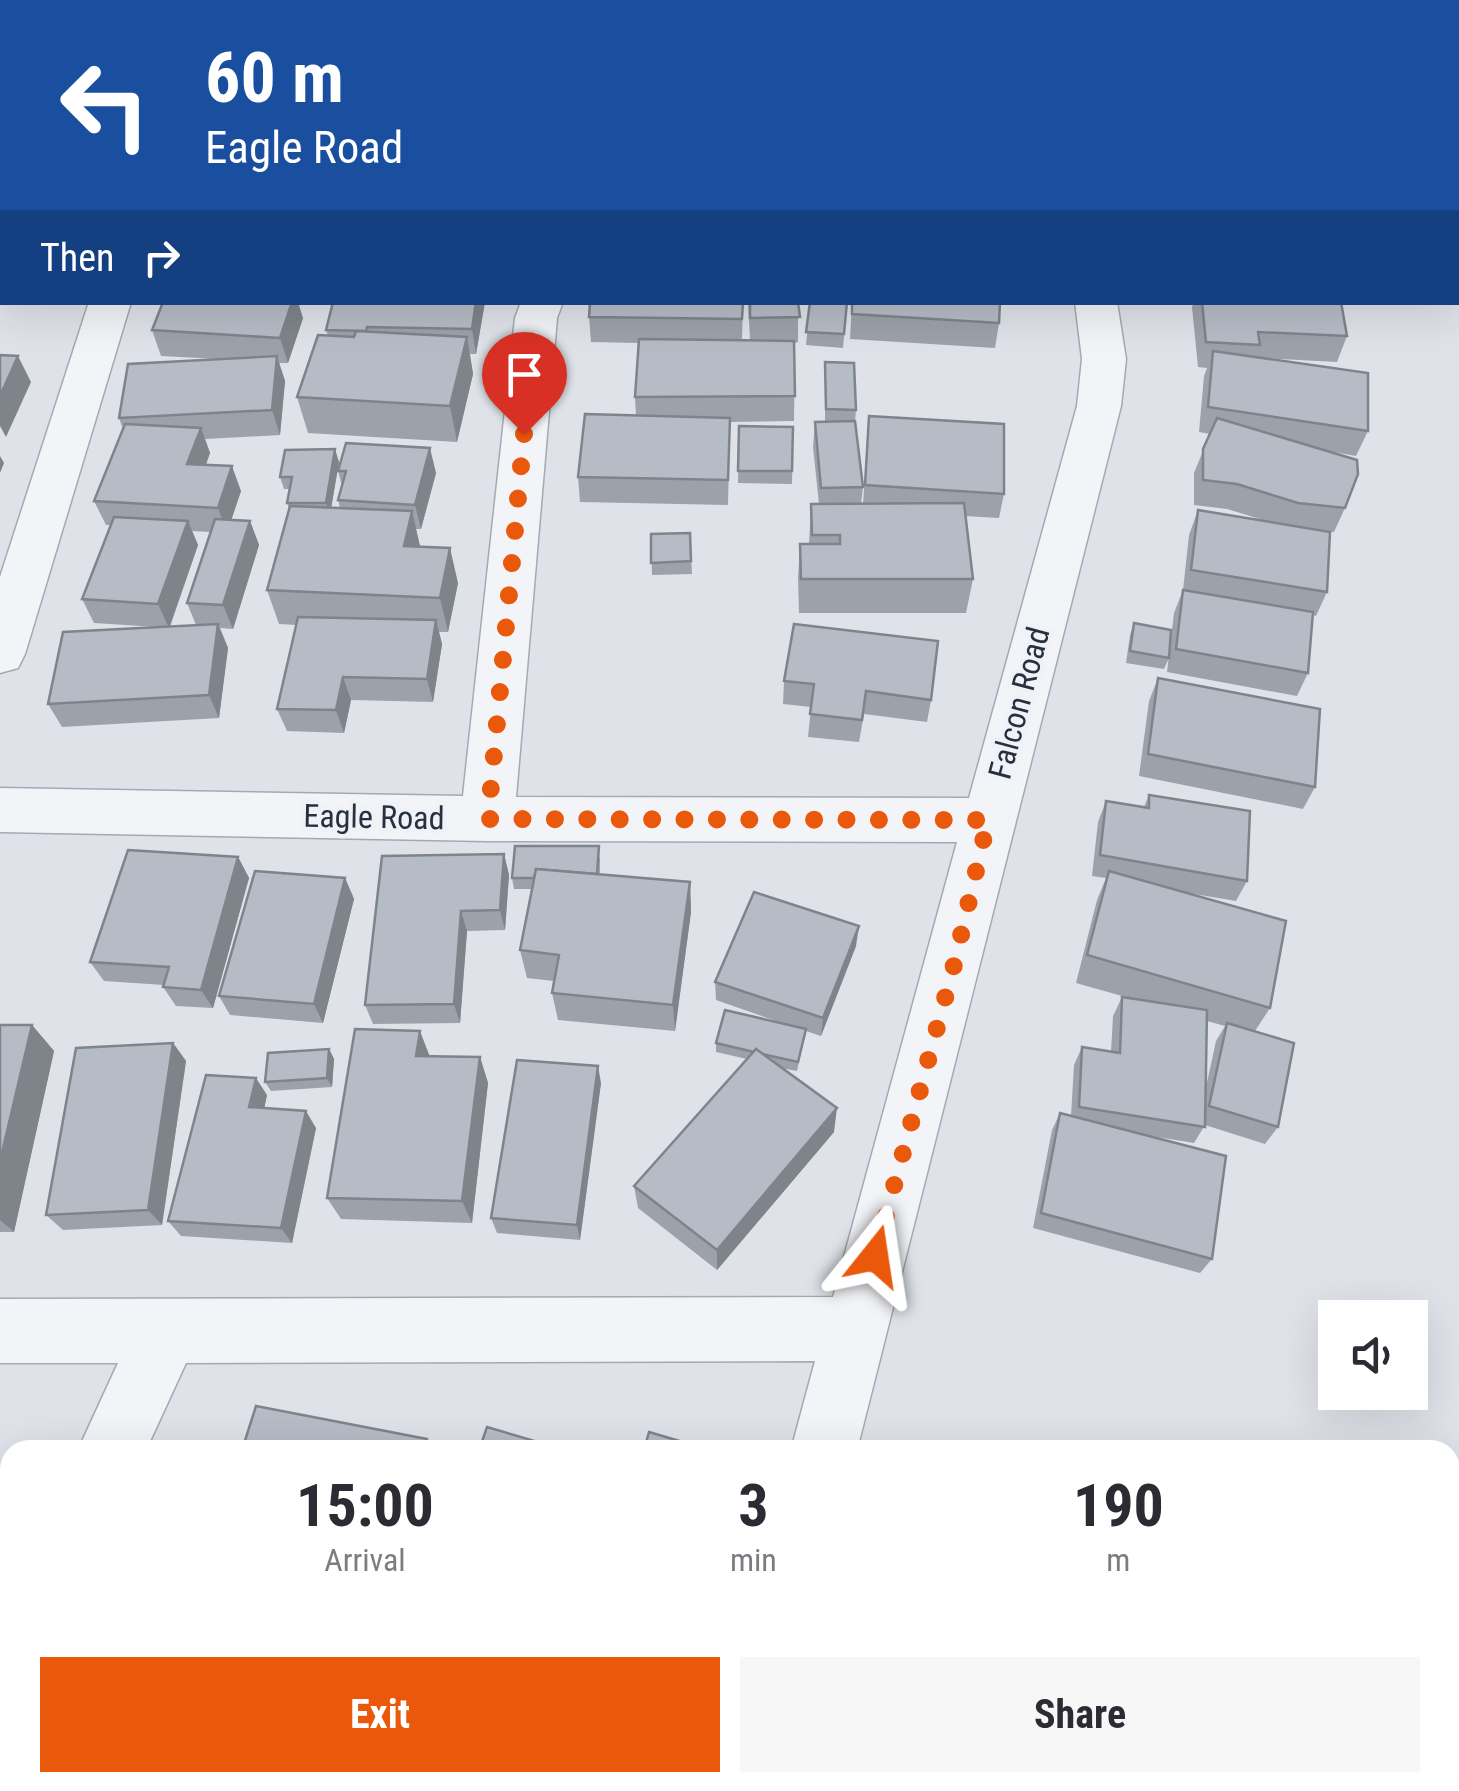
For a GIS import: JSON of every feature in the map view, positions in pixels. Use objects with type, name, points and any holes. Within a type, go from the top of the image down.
[{"type":"street","points":[[0,654],[109,305]]},
{"type":"street","points":[[488,819],[536,318],[541,305]]},
{"type":"street","name":"Falcon Road","points":[[827,1440],[1099,406],[1104,359],[1096,305]]},
{"type":"street","name":"Eagle Road","points":[[0,810],[488,819],[988,820]]},
{"type":"street","points":[[0,1331],[855,1329]]},
{"type":"street","points":[[116,1440],[166,1333]]},
{"type":"building","points":[[162,305],[291,305],[280,338],[152,330]]},
{"type":"building","points":[[332,305],[476,305],[472,329],[326,330]]},
{"type":"building","points":[[590,305],[743,305],[742,319],[589,317]]},
{"type":"building","points":[[750,305],[798,305],[800,317],[750,318]]},
{"type":"building","points":[[810,305],[847,305],[844,334],[806,332]]},
{"type":"building","points":[[852,305],[1000,305],[999,323],[852,314]]},
{"type":"building","points":[[1202,305],[1342,305],[1347,336],[1258,332],[1260,345],[1206,342]]},
{"type":"building","points":[[356,331],[467,337],[450,406],[297,397],[318,335],[354,337]]},
{"type":"building","points":[[639,339],[794,341],[795,396],[635,397]]},
{"type":"building","points":[[1213,351],[1368,373],[1368,431],[1208,407]]},
{"type":"building","points":[[0,355],[18,356],[0,396]]},
{"type":"building","points":[[277,356],[272,410],[119,418],[128,364]]},
{"type":"building","points":[[825,362],[854,363],[856,410],[826,409]]},
{"type":"building","points":[[585,414],[730,418],[728,480],[578,477]]},
{"type":"building","points":[[869,416],[1004,424],[1004,494],[865,485]]},
{"type":"building","points":[[1217,418],[1357,460],[1358,474],[1345,508],[1298,503],[1237,484],[1203,480],[1203,449]]},
{"type":"building","points":[[855,421],[863,487],[821,488],[815,422]]},
{"type":"building","points":[[125,424],[201,428],[187,464],[232,466],[218,508],[94,501]]},
{"type":"building","points":[[739,426],[793,427],[792,471],[738,471]]},
{"type":"building","points":[[346,443],[430,448],[415,505],[338,500],[346,471],[338,471]]},
{"type":"building","points":[[335,449],[326,503],[287,503],[292,477],[280,477],[285,450]]},
{"type":"building","points":[[964,503],[973,579],[801,579],[800,544],[840,544],[840,535],[812,535],[811,504]]},
{"type":"building","points":[[290,506],[412,511],[404,546],[450,548],[440,598],[267,590]]},
{"type":"building","points":[[1198,510],[1330,532],[1327,592],[1191,570]]},
{"type":"building","points":[[114,517],[188,521],[158,604],[82,599]]},
{"type":"building","points":[[215,519],[250,521],[223,605],[187,603]]},
{"type":"building","points":[[690,533],[691,561],[651,563],[651,534]]},
{"type":"building","points":[[1183,590],[1313,612],[1308,673],[1176,649]]},
{"type":"building","points":[[298,617],[436,620],[427,679],[343,677],[336,710],[277,709]]},
{"type":"building","points":[[1134,623],[1171,630],[1169,658],[1130,651]]},
{"type":"building","points":[[218,624],[209,695],[48,704],[63,632]]},
{"type":"building","points":[[794,624],[938,641],[931,700],[866,691],[862,720],[810,714],[814,684],[784,681]]},
{"type":"building","points":[[1158,678],[1320,709],[1315,787],[1148,754]]},
{"type":"building","points":[[1149,795],[1250,811],[1247,881],[1100,855],[1106,801],[1149,808]]},
{"type":"building","points":[[515,846],[599,846],[597,874],[536,869],[534,878],[512,878]]},
{"type":"building","points":[[128,850],[238,857],[201,990],[163,987],[169,967],[90,962]]},
{"type":"building","points":[[504,854],[500,910],[461,911],[454,1004],[365,1005],[382,856]]},
{"type":"building","points":[[536,869],[690,882],[673,1005],[552,993],[559,955],[520,950]]},
{"type":"building","points":[[255,871],[345,878],[314,1004],[219,996]]},
{"type":"building","points":[[1109,871],[1286,921],[1270,1008],[1087,955]]},
{"type":"building","points":[[754,892],[859,926],[823,1018],[715,982]]},
{"type":"building","points":[[1122,997],[1207,1010],[1205,1127],[1079,1107],[1082,1047],[1120,1053]]},
{"type":"building","points":[[725,1010],[806,1029],[798,1062],[762,1054],[756,1049],[754,1052],[716,1043]]},
{"type":"building","points":[[1227,1023],[1294,1043],[1278,1127],[1209,1106]]},
{"type":"building","points":[[0,1025],[32,1025],[0,1161]]},
{"type":"building","points":[[355,1029],[420,1031],[416,1056],[480,1057],[462,1201],[327,1198]]},
{"type":"building","points":[[173,1043],[148,1210],[46,1215],[76,1048]]},
{"type":"building","points":[[329,1049],[327,1078],[265,1082],[268,1053]]},
{"type":"building","points":[[756,1049],[837,1108],[717,1250],[634,1186]]},
{"type":"building","points":[[517,1060],[598,1066],[577,1225],[491,1218]]},
{"type":"building","points":[[206,1075],[256,1078],[249,1107],[306,1111],[281,1228],[168,1221]]},
{"type":"building","points":[[1060,1113],[1226,1156],[1212,1259],[1041,1213]]},
{"type":"building","points":[[256,1406],[427,1439],[427,1440],[245,1440]]},
{"type":"building","points":[[487,1427],[531,1440],[482,1440]]},
{"type":"building","points":[[649,1432],[676,1440],[647,1440]]},
{"type":"route","points":[[524,434],[488,819],[988,820],[954,965],[875,1256]]}]
